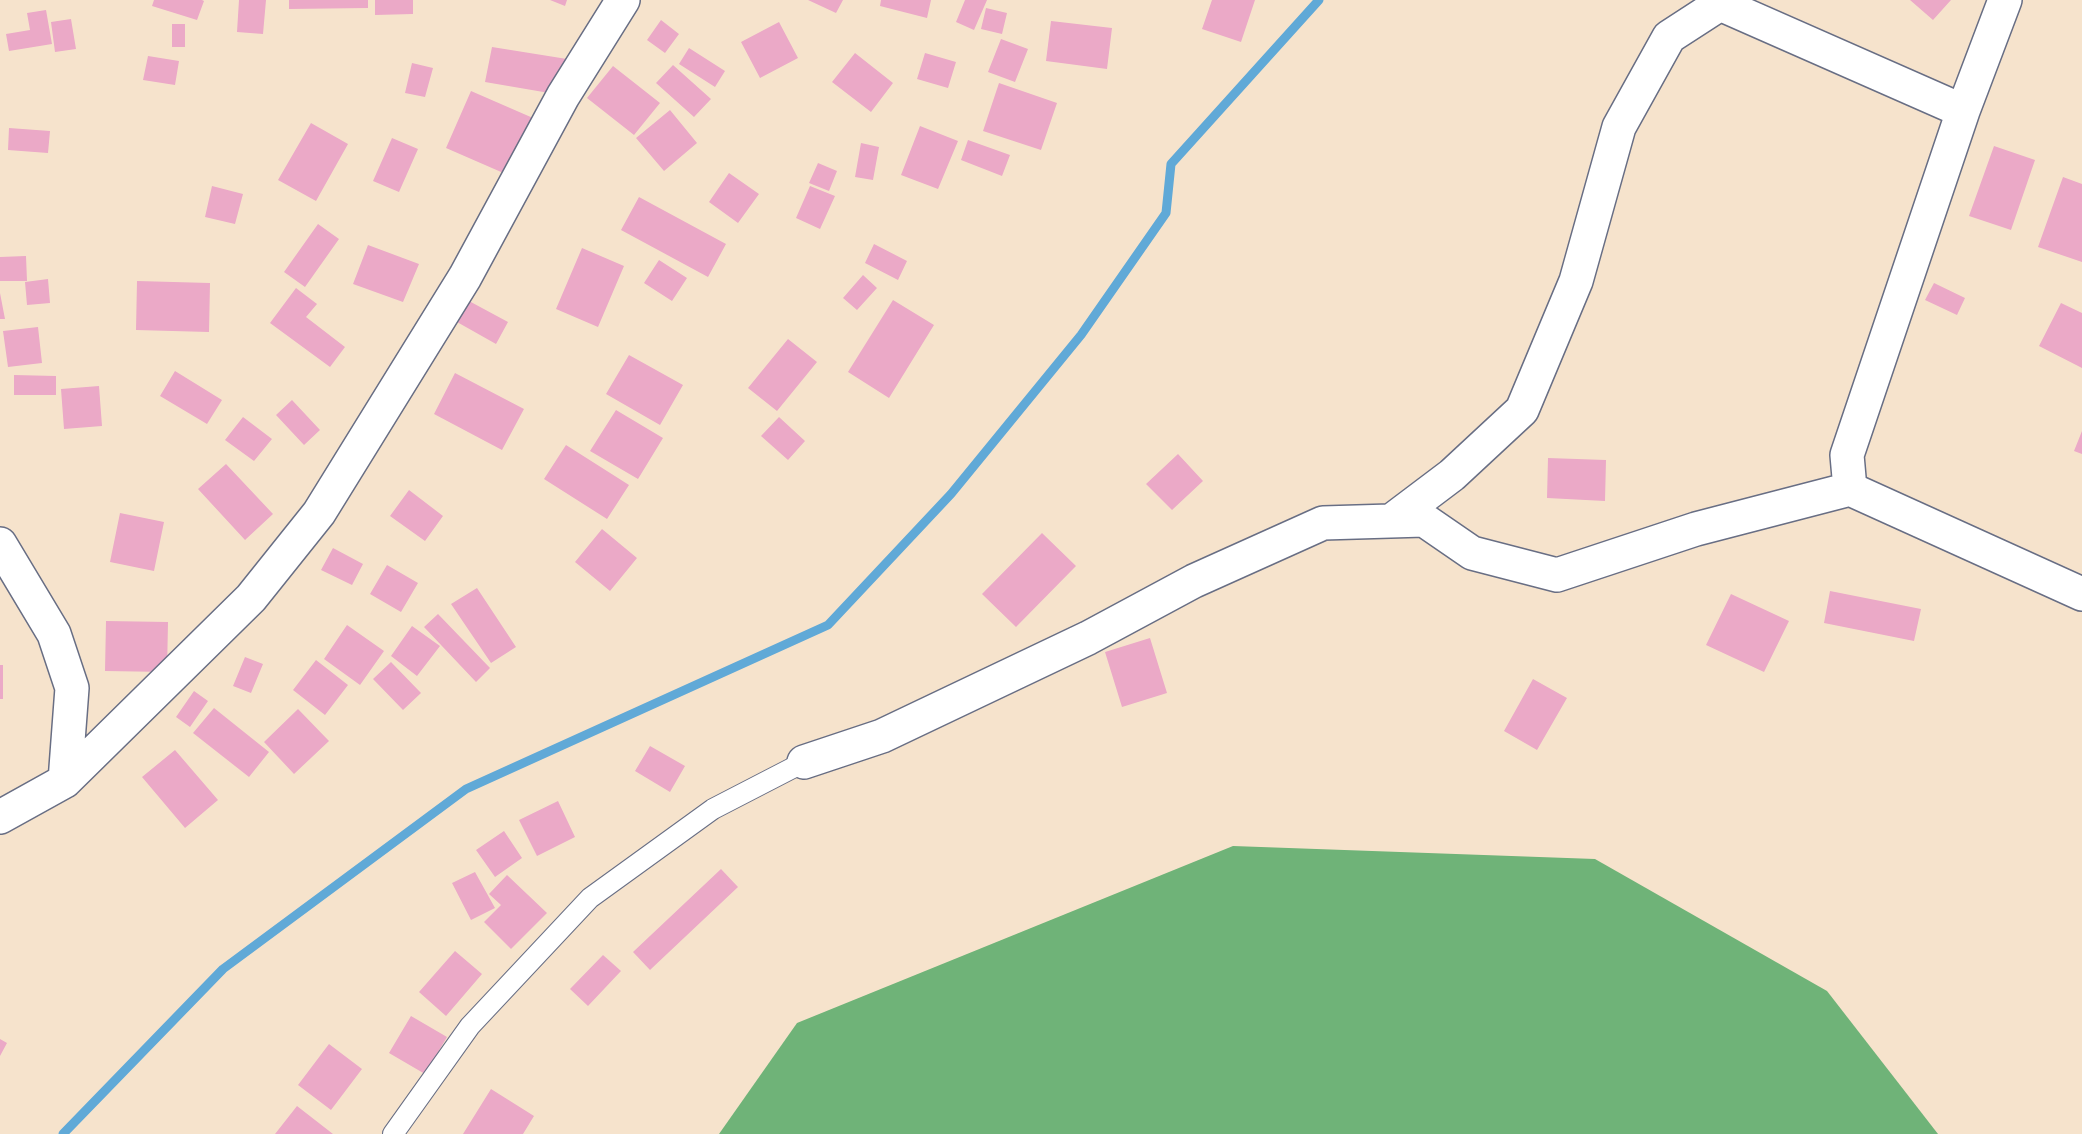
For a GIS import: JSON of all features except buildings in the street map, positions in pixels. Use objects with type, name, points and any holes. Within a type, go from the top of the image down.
[{"type":"street","points":[[0,817],[65,781],[251,598],[319,513],[465,277],[563,96],[623,0]]},
{"type":"street","points":[[1850,489],[1847,455],[1963,111],[2006,0]]},
{"type":"street","points":[[1391,521],[1452,475],[1522,410],[1576,281],[1619,127],[1669,38],[1720,4],[1963,111]]},
{"type":"street","points":[[804,762],[882,736],[1088,638],[1194,581],[1323,522],[1424,520],[1472,553],[1557,575],[1696,530],[1850,489],[2082,594]]},
{"type":"street","points":[[0,544],[54,634],[72,688],[65,781]]},
{"type":"lane","points":[[393,1134],[470,1026],[590,898],[713,809],[804,762]]},
{"type":"green space","points":[[1233,846],[1595,859],[1827,991],[1938,1134],[719,1134],[797,1023]]},
{"type":"waterway","points":[[63,1134],[223,969],[466,789],[828,625],[951,494],[1081,335],[1166,213],[1171,164],[1319,0]]}]
